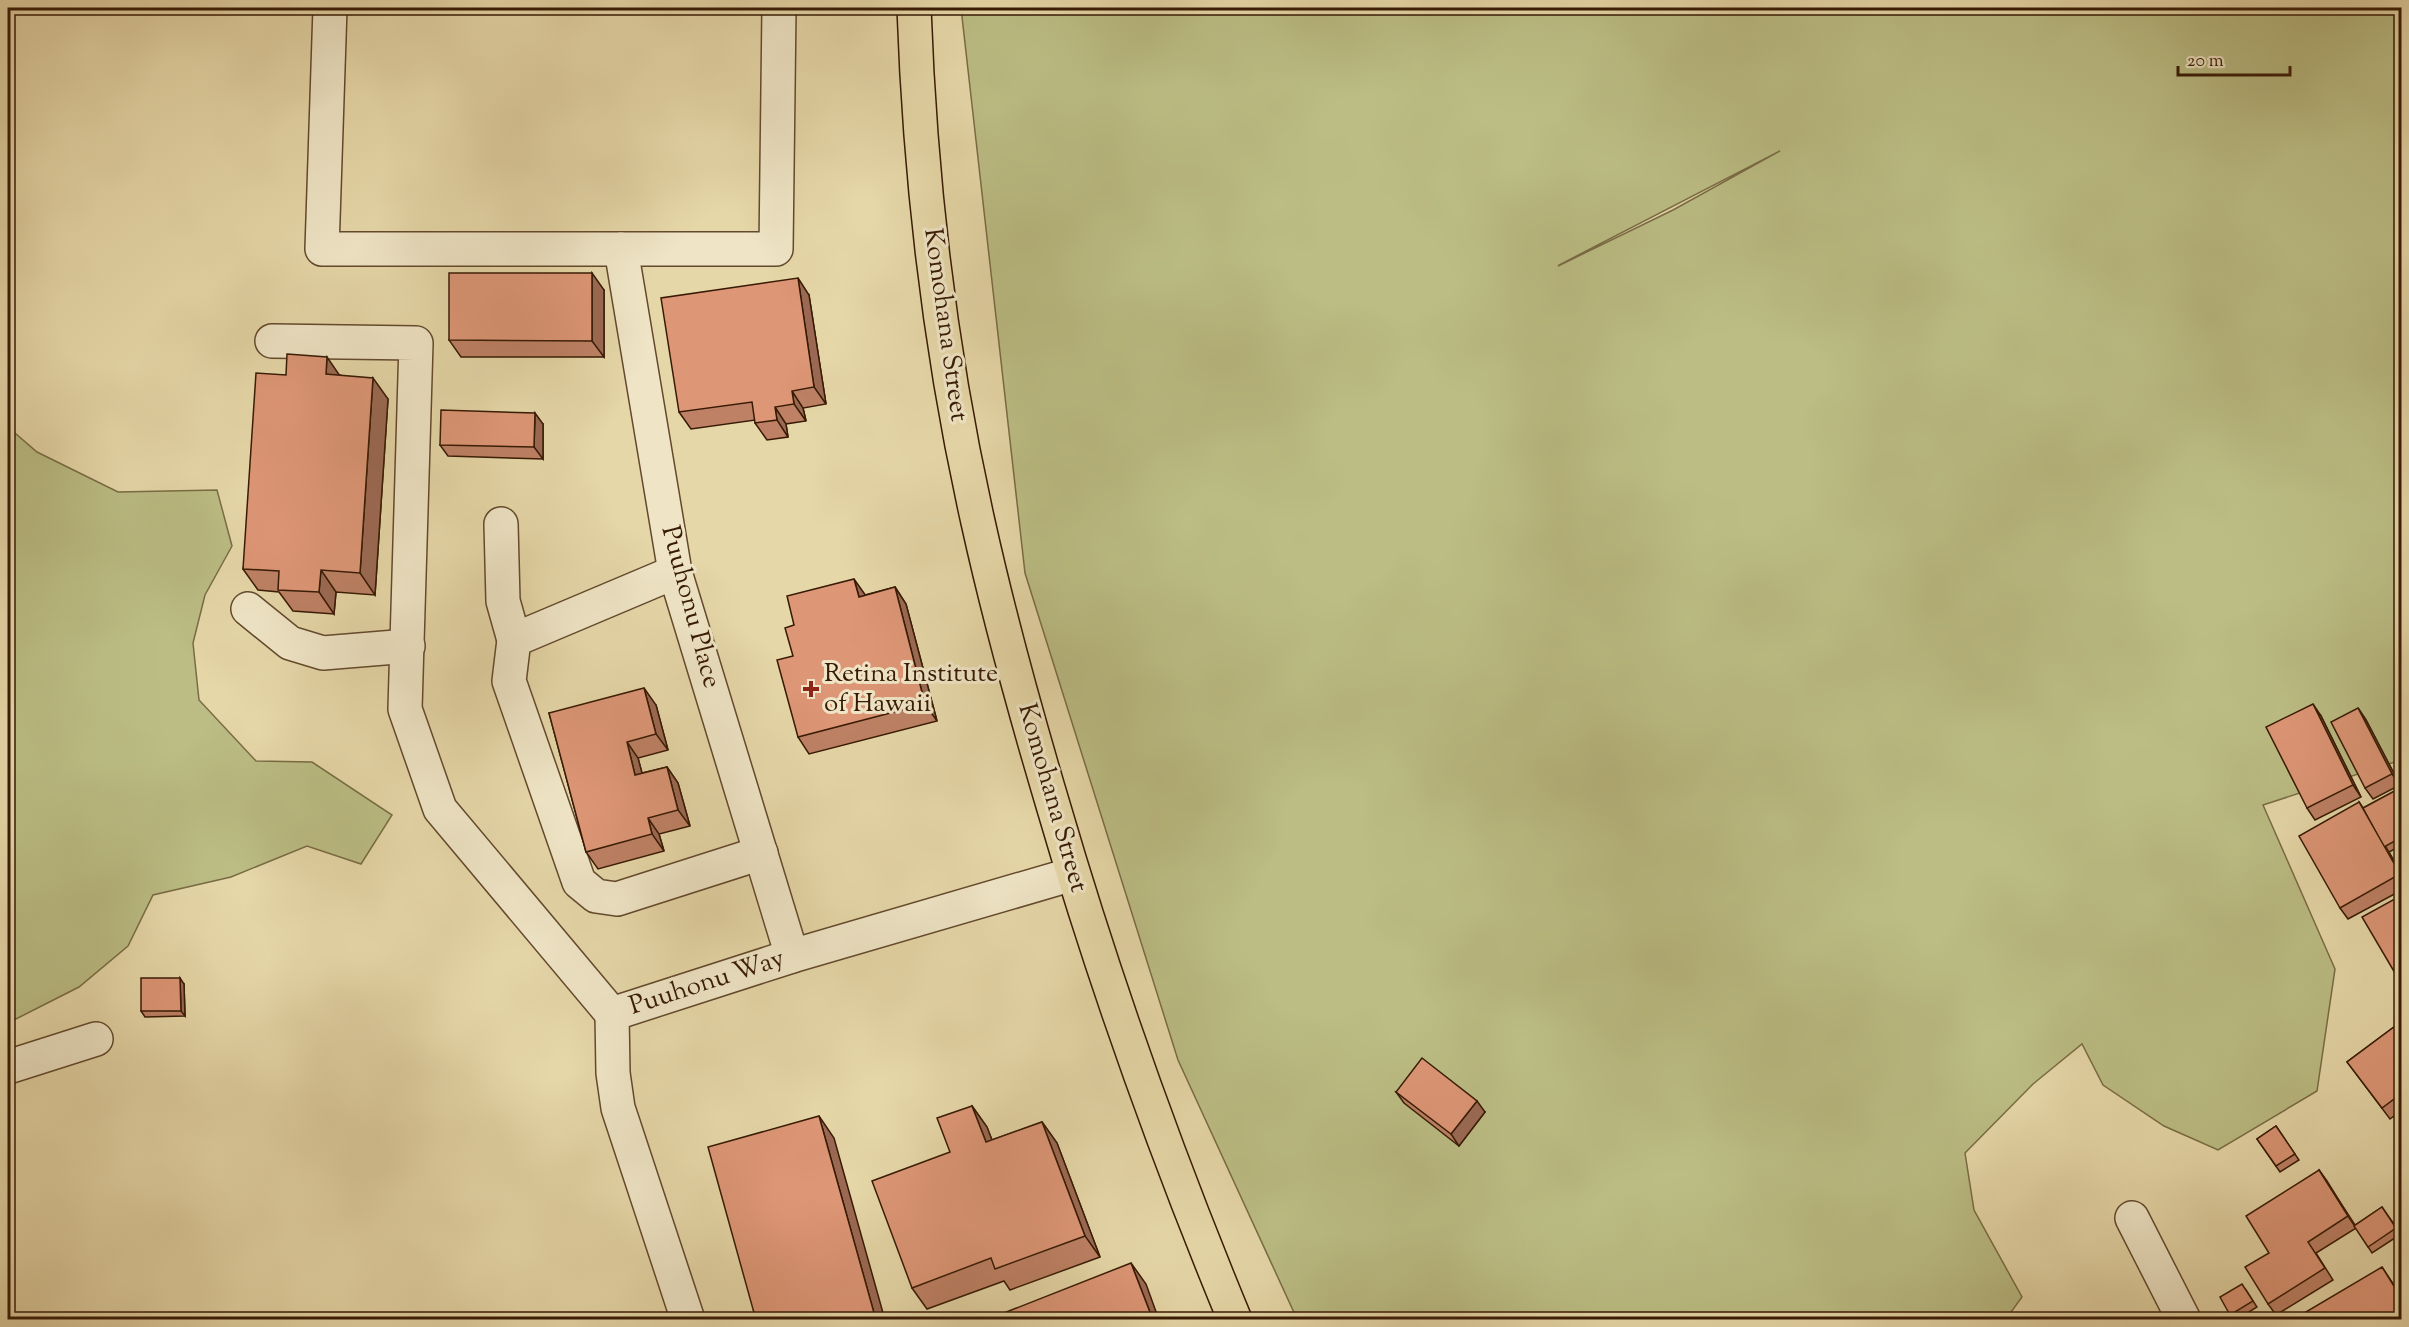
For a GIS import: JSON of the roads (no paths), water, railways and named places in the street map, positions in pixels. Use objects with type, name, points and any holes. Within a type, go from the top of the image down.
[{"type":"main road","name":"Komohana Street","points":[[914,8],[924,172],[936,281],[952,389],[977,521],[1031,733],[1073,874],[1143,1085],[1199,1234],[1235,1320]]},
{"type":"street","points":[[330,8],[321,249],[776,249],[779,8]]},
{"type":"street","name":"Puuhonu Place","points":[[621,249],[675,572],[792,956]]},
{"type":"street","points":[[272,341],[416,343],[405,709],[440,809],[612,1014]]},
{"type":"street","points":[[501,524],[503,601],[514,640],[509,681],[579,882],[596,896],[617,899],[761,853]]},
{"type":"street","points":[[514,640],[675,572]]},
{"type":"street","points":[[248,609],[290,643],[323,653],[408,646]]},
{"type":"street","name":"Puuhonu Way","points":[[688,1320],[618,1108],[613,1072],[612,1014],[792,956],[1073,874]]},
{"type":"street","points":[[8,1067],[96,1039]]},
{"type":"street","points":[[2132,1218],[2184,1320]]},
{"type":"place","name":"Retina Institute of Hawaii","points":[[811,689]]}]
